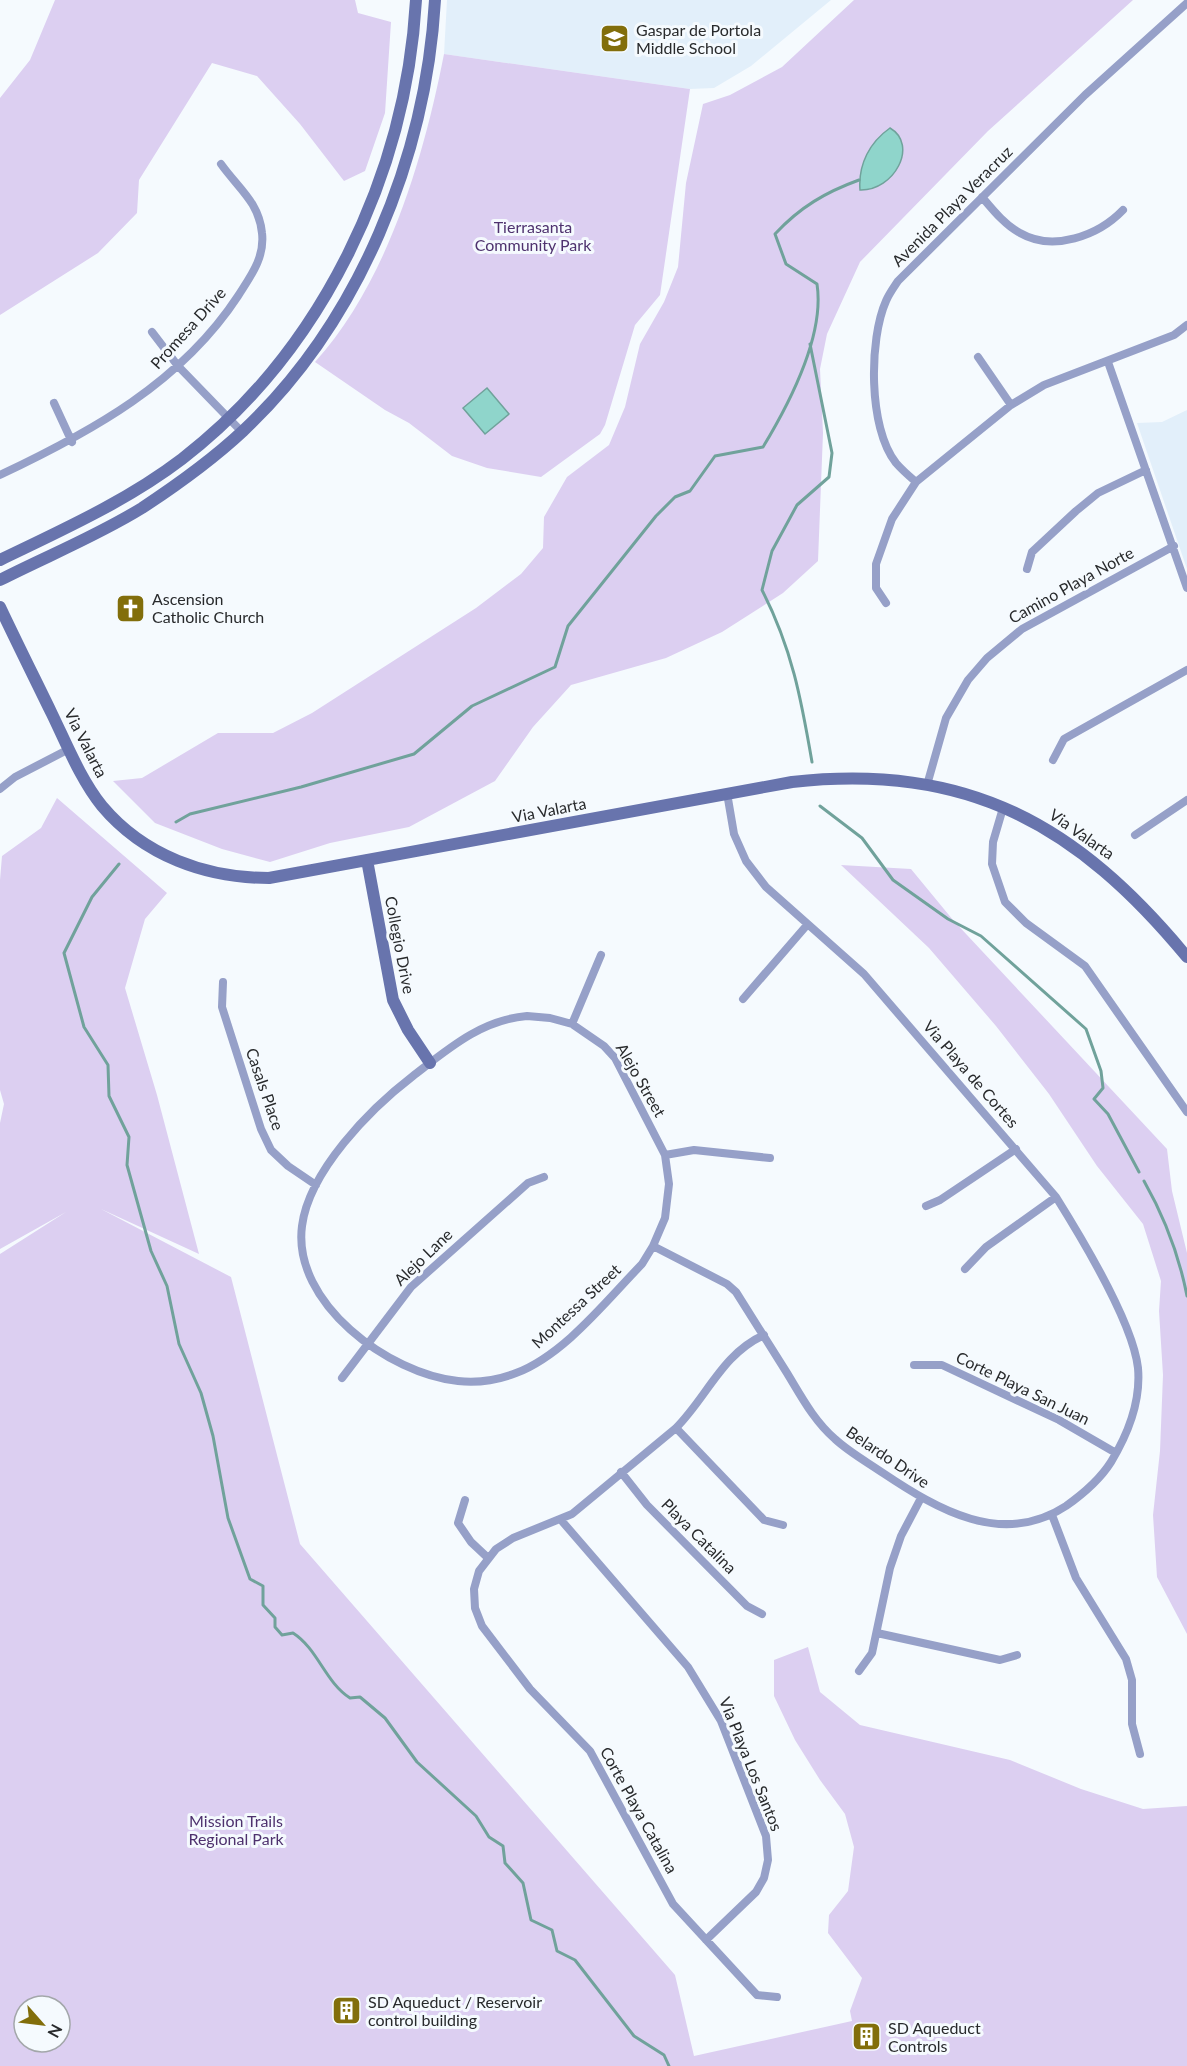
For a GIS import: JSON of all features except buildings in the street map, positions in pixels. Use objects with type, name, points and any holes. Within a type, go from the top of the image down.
[{"type":"main road","points":[[0,560],[123,497],[181,459],[230,418],[285,357],[345,263],[374,195],[389,147],[413,44],[417,0]]},
{"type":"main road","points":[[0,580],[141,508],[242,432],[300,369],[362,271],[392,201],[423,94],[433,35],[435,0]]},
{"type":"main road","points":[[345,263],[342,279],[344,292],[348,295]]},
{"type":"main road","name":"Via Valarta","points":[[0,607],[69,749],[103,807],[134,836],[183,864],[216,875],[268,878],[727,793],[832,777],[882,778],[927,784],[1003,807],[1065,839],[1110,874],[1142,905],[1187,957]]},
{"type":"main road","name":"Collegio Drive","points":[[367,860],[393,1000],[408,1030],[430,1063]]},
{"type":"street","name":"Avenida Playa Veracruz","points":[[916,482],[895,462],[888,448],[873,401],[873,375],[886,301],[898,281],[1085,95],[1187,3]]},
{"type":"street","name":"Promesa Drive","points":[[0,475],[72,442],[149,391],[178,366],[230,308],[257,267],[262,246],[262,233],[255,208],[244,189],[220,164]]},
{"type":"street","points":[[982,197],[1004,221],[1019,233],[1036,240],[1063,242],[1087,234],[1110,223],[1123,210]]},
{"type":"street","points":[[886,603],[876,588],[876,564],[892,519],[916,482],[1011,405],[1044,385],[1174,335],[1187,325]]},
{"type":"street","points":[[152,332],[178,366],[242,432]]},
{"type":"street","points":[[978,357],[1011,405]]},
{"type":"street","points":[[1108,362],[1187,588]]},
{"type":"street","points":[[54,404],[72,442]]},
{"type":"street","points":[[1027,569],[1032,552],[1076,511],[1098,493],[1146,470]]},
{"type":"street","name":"Camino Playa Norte","points":[[927,784],[946,718],[968,680],[987,658],[1022,628],[1174,546]]},
{"type":"street","points":[[1053,760],[1064,738],[1187,670]]},
{"type":"street","points":[[0,788],[15,777],[69,749]]},
{"type":"street","name":"Via Playa de Cortes","points":[[727,793],[734,834],[746,861],[766,887],[864,974],[1056,1197],[1077,1230],[1134,1346],[1138,1389],[1135,1409]]},
{"type":"street","points":[[1135,835],[1187,800]]},
{"type":"street","points":[[1003,807],[993,842],[992,864],[1005,902],[1026,922],[1085,966],[1187,1112]]},
{"type":"street","points":[[743,999],[807,925]]},
{"type":"street","points":[[572,1024],[601,956]]},
{"type":"street","name":"Casals Place","points":[[223,982],[222,1007],[261,1129],[271,1150],[288,1166],[316,1185]]},
{"type":"street","name":"Alejo Street","points":[[430,1063],[479,1028],[502,1019],[539,1016],[572,1024],[598,1040],[615,1058],[665,1155],[669,1198],[665,1218],[653,1246]]},
{"type":"street","name":"Montessa Street","points":[[430,1063],[401,1085],[352,1133],[316,1185],[306,1206],[301,1229],[302,1252],[307,1273],[327,1307],[366,1343],[415,1369],[444,1379],[482,1381],[517,1373],[542,1361],[556,1350],[642,1264],[653,1246]]},
{"type":"street","points":[[926,1206],[940,1200],[1016,1149]]},
{"type":"street","points":[[665,1155],[694,1150],[770,1158]]},
{"type":"street","name":"Alejo Lane","points":[[342,1378],[366,1343],[411,1287],[528,1183],[544,1177]]},
{"type":"street","points":[[965,1269],[986,1247],[1056,1197]]},
{"type":"street","name":"Belardo Drive","points":[[653,1246],[727,1284],[736,1292],[813,1415],[833,1437],[921,1498],[958,1517],[987,1525],[1038,1520],[1052,1515],[1084,1494],[1106,1471],[1135,1409]]},
{"type":"street","points":[[465,1500],[458,1524],[471,1542],[487,1557],[513,1538],[561,1520],[676,1428],[689,1415],[728,1360],[752,1341],[764,1335]]},
{"type":"street","name":"Corte Playa San Juan","points":[[914,1365],[942,1365],[1059,1420],[1116,1453]]},
{"type":"street","points":[[676,1428],[764,1520],[783,1526]]},
{"type":"street","name":"Playa Catalina","points":[[621,1472],[647,1505],[747,1606],[762,1614]]},
{"type":"street","points":[[858,1671],[872,1653],[890,1568],[901,1536],[921,1498]]},
{"type":"street","points":[[1052,1515],[1076,1578],[1126,1659],[1132,1680],[1132,1724],[1140,1754]]},
{"type":"street","name":"Via Playa Los Santos","points":[[561,1520],[688,1667],[707,1696],[721,1721],[766,1836],[768,1860],[760,1885],[706,1940]]},
{"type":"street","name":"Corte Playa Catalina","points":[[487,1557],[479,1571],[474,1589],[475,1608],[482,1626],[530,1689],[590,1751],[673,1904],[757,1995],[777,1997]]},
{"type":"street","points":[[877,1633],[1000,1660],[1017,1655]]},
{"type":"shaded area","name":"Gaspar de Portola Middle School","points":[[447,0],[831,0],[751,66],[714,88],[690,89],[444,54]]},
{"type":"shaded area","points":[[890,128],[898,136],[902,145],[899,166],[883,183],[860,190],[863,163],[871,147]]},
{"type":"shaded area","points":[[487,388],[509,414],[485,434],[463,408]]},
{"type":"shaded area","points":[[1187,410],[1187,569],[1137,423],[1162,422]]},
{"type":"green space","points":[[55,0],[355,0],[358,13],[391,22],[385,113],[365,171],[344,181],[300,124],[257,76],[212,63],[139,180],[137,213],[98,253],[0,315],[0,98],[30,60]]},
{"type":"green space","points":[[854,0],[1133,0],[988,131],[860,262],[827,334],[820,369],[823,433],[818,561],[783,593],[722,632],[666,658],[571,685],[533,727],[495,781],[409,827],[330,843],[270,862],[222,849],[155,823],[113,781],[142,778],[218,733],[273,733],[312,713],[476,608],[521,574],[543,548],[544,517],[567,477],[609,445],[625,407],[640,344],[664,302],[678,267],[686,183],[703,104],[730,95],[782,67]]},
{"type":"green space","name":"Tierrasanta Community Park","points":[[444,54],[690,89],[660,295],[635,325],[605,425],[600,434],[541,477],[487,468],[452,456],[409,423],[385,410],[315,362],[363,295],[399,217],[426,134]]},
{"type":"green space","name":"Mission Trails Regional Park","points":[[57,798],[167,893],[145,919],[125,988],[157,1095],[199,1254],[101,1209],[231,1277],[300,1544],[675,1975],[694,2056],[852,2021],[850,2011],[862,1978],[828,1933],[829,1915],[848,1891],[854,1847],[845,1814],[795,1740],[774,1696],[774,1660],[808,1647],[820,1692],[860,1725],[1010,1760],[1081,1789],[1143,1809],[1187,1806],[1187,2066],[0,2066],[0,1254],[66,1212],[0,1249],[0,1123],[4,1104],[0,1090],[2,856],[41,828]]},
{"type":"green space","points":[[841,865],[911,869],[953,920],[1167,1149],[1172,1191],[1187,1253],[1187,1634],[1157,1577],[1153,1515],[1160,1451],[1163,1375],[1159,1311],[1161,1281],[1143,1224],[1097,1166],[1049,1094],[996,1026],[929,948]]},
{"type":"waterway","points":[[176,822],[190,814],[301,787],[414,754],[472,706],[555,667],[568,626],[656,516],[675,497],[690,491],[715,456],[763,447],[784,411],[803,369],[816,325],[818,304],[817,284],[786,264],[775,234],[814,201],[859,180]]},
{"type":"waterway","points":[[810,344],[832,453],[829,477],[797,505],[772,551],[762,590],[788,653],[804,716],[812,762]]},
{"type":"waterway","points":[[820,806],[862,838],[893,880],[948,919],[981,936],[1086,1029],[1101,1071],[1103,1088],[1094,1099],[1108,1114],[1139,1172]]},
{"type":"waterway","points":[[119,864],[92,897],[64,953],[84,1027],[108,1065],[109,1096],[129,1137],[127,1165],[151,1251],[167,1286],[179,1344],[201,1393],[213,1436],[228,1518],[250,1579],[263,1586],[263,1605],[275,1618],[275,1627],[282,1635],[293,1633],[302,1640],[341,1691],[350,1698],[360,1697],[385,1718],[417,1762],[476,1816],[489,1837],[503,1846],[505,1863],[523,1883],[531,1920],[552,1930],[557,1951],[575,1960],[634,2036],[664,2055],[669,2066]]},
{"type":"waterway","points":[[1144,1181],[1170,1237],[1187,1296]]},
{"type":"place","name":"Gaspar de Portola Middle School","points":[[615,39]]},
{"type":"place","name":"Ascension Catholic Church","points":[[131,608]]},
{"type":"place","name":"SD Aqueduct / Reservoir control building","points":[[347,2011]]},
{"type":"place","name":"SD Aqueduct Controls","points":[[867,2037]]}]
